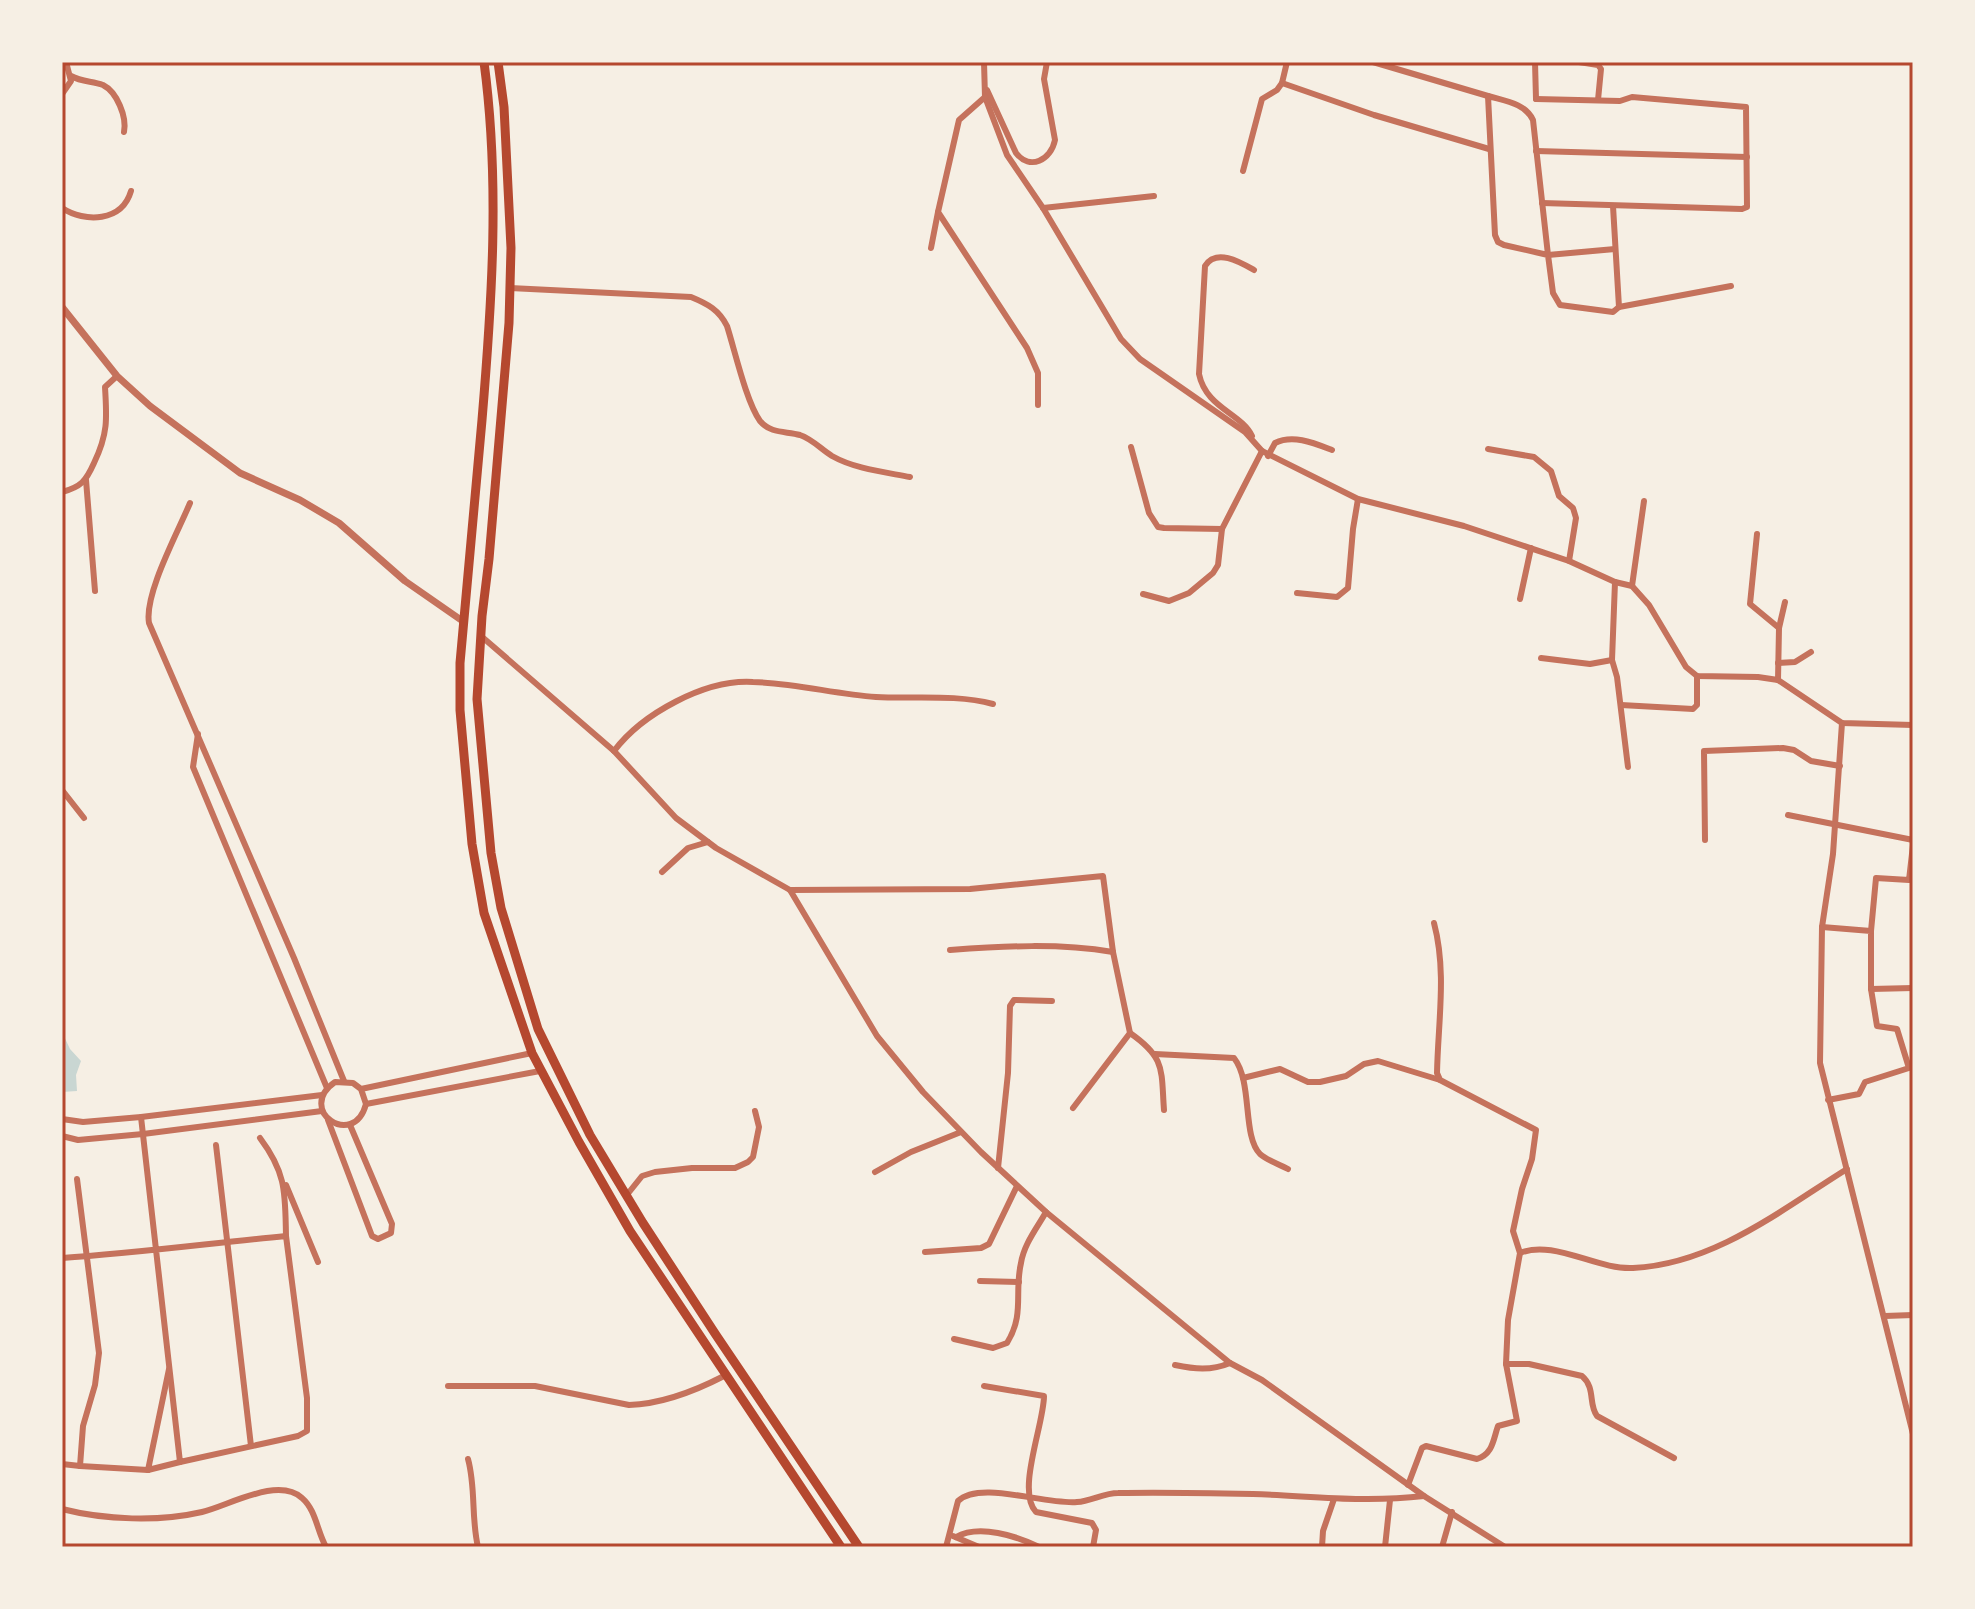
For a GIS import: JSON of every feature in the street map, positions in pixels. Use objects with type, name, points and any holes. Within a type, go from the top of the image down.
[{"type":"highway","points":[[484,62],[492,133],[494,217],[491,317],[464,622],[460,710],[472,844],[484,913],[540,1071],[630,1231],[841,1547]]},
{"type":"highway","points":[[498,62],[504,107],[510,288],[477,699],[491,853],[511,945],[538,1029],[590,1135],[643,1223],[859,1547]]},
{"type":"highway","points":[[474,512],[493,516]]},
{"type":"highway","points":[[496,951],[511,945]]},
{"type":"highway","points":[[630,1231],[643,1223]]},
{"type":"street","points":[[62,94],[68,88],[71,76],[66,62]]},
{"type":"street","points":[[984,62],[985,97],[1007,155],[1129,349],[1252,439],[1265,454],[1358,499],[1464,526],[1632,586],[1649,605],[1686,667],[1697,676],[1778,680],[1842,723],[1913,725]]},
{"type":"street","points":[[984,84],[1016,153],[1022,160],[1031,163],[1040,161],[1053,150],[1055,140],[1044,79],[1047,62]]},
{"type":"street","points":[[1243,171],[1262,99],[1282,83],[1287,62]]},
{"type":"street","points":[[1373,62],[1529,111],[1533,120],[1553,293],[1560,305],[1613,312],[1619,307],[1731,286]]},
{"type":"street","points":[[1529,111],[1536,99],[1535,62]]},
{"type":"street","points":[[1579,62],[1598,65],[1601,69],[1598,100]]},
{"type":"street","points":[[71,76],[85,83],[103,85],[110,91],[124,115],[124,132]]},
{"type":"street","points":[[1282,83],[1374,115],[1489,149]]},
{"type":"street","points":[[1488,96],[1489,149],[1498,242],[1548,255],[1615,249]]},
{"type":"street","points":[[931,248],[959,120],[985,97]]},
{"type":"street","points":[[1536,99],[1620,101],[1632,97],[1744,105],[1749,204],[1742,209],[1542,203]]},
{"type":"street","points":[[1536,151],[1747,157]]},
{"type":"street","points":[[62,208],[81,218],[102,218],[124,205],[131,191]]},
{"type":"street","points":[[1043,208],[1154,196]]},
{"type":"street","points":[[1613,206],[1619,307]]},
{"type":"street","points":[[938,212],[1027,348],[1038,373],[1038,405]]},
{"type":"street","points":[[1252,439],[1247,428],[1215,403],[1199,374],[1205,266],[1208,261],[1219,257],[1240,262],[1254,270]]},
{"type":"street","points":[[510,288],[691,297],[702,301],[721,315],[727,326],[752,402],[765,426],[774,431],[800,435],[832,456],[853,465],[910,477]]},
{"type":"street","points":[[62,307],[117,376],[150,406],[240,473],[300,500],[339,523],[405,581],[464,622]]},
{"type":"street","points":[[62,492],[74,489],[86,480],[104,443],[107,429],[105,387],[117,376]]},
{"type":"street","points":[[1143,594],[1169,601],[1189,593],[1213,573],[1218,565],[1222,529],[1265,454],[1275,443],[1288,439],[1311,442],[1332,450]]},
{"type":"street","points":[[1131,447],[1149,513],[1158,527],[1222,529]]},
{"type":"street","points":[[1488,449],[1524,454],[1542,462],[1551,471],[1559,496],[1573,508],[1576,518],[1569,561]]},
{"type":"street","points":[[86,480],[95,591]]},
{"type":"street","points":[[1297,593],[1337,597],[1348,588],[1358,499]]},
{"type":"street","points":[[1632,586],[1644,501]]},
{"type":"street","points":[[190,503],[153,591],[148,617],[344,1081]]},
{"type":"street","points":[[1757,534],[1750,604],[1779,628]]},
{"type":"street","points":[[1520,599],[1531,548]]},
{"type":"street","points":[[1615,582],[1612,660],[1628,767]]},
{"type":"street","points":[[1778,680],[1779,628],[1785,602]]},
{"type":"street","points":[[481,636],[614,751],[676,818],[708,842],[790,890],[877,1036],[961,1132],[1046,1212],[1230,1363],[1262,1380],[1424,1496],[1505,1547]]},
{"type":"street","points":[[1778,663],[1795,662],[1811,652]]},
{"type":"street","points":[[1541,658],[1590,664],[1612,660]]},
{"type":"street","points":[[1621,705],[1693,709],[1697,705],[1697,676]]},
{"type":"street","points":[[614,751],[627,733],[654,713],[708,690],[750,681],[844,695],[970,700],[993,704]]},
{"type":"street","points":[[1842,723],[1835,823],[1822,927],[1820,1063],[1913,1434]]},
{"type":"street","points":[[198,734],[193,767],[327,1088]]},
{"type":"street","points":[[1705,840],[1704,751],[1783,748],[1794,750],[1811,761],[1840,766]]},
{"type":"street","points":[[62,790],[84,818]]},
{"type":"street","points":[[1788,815],[1913,842],[1908,880],[1876,878],[1871,931],[1871,989],[1877,1026],[1896,1028],[1909,1068],[1865,1082],[1860,1094],[1828,1100]]},
{"type":"street","points":[[662,872],[682,852],[708,842]]},
{"type":"street","points":[[790,890],[970,889],[1103,876],[1113,952],[1130,1033],[1155,1054],[1162,1078],[1164,1110]]},
{"type":"street","points":[[1434,923],[1443,962],[1438,1012],[1437,1073],[1440,1080]]},
{"type":"street","points":[[1822,927],[1871,931]]},
{"type":"street","points":[[950,950],[1029,944],[1074,945],[1113,952]]},
{"type":"street","points":[[1871,989],[1913,988]]},
{"type":"street","points":[[998,1168],[1008,1073],[1010,1006],[1014,1000],[1052,1001]]},
{"type":"street","points":[[1073,1108],[1130,1033]]},
{"type":"street","points":[[350,1125],[392,1224],[391,1233],[378,1239],[372,1236],[322,1111],[322,1095],[327,1088],[335,1082],[344,1081],[361,1089],[532,1053]]},
{"type":"street","points":[[1155,1054],[1230,1056],[1238,1062],[1254,1145],[1267,1159],[1288,1169]]},
{"type":"street","points":[[1243,1078],[1280,1069],[1308,1082],[1320,1082],[1346,1076],[1364,1064],[1378,1061],[1440,1080],[1536,1130],[1532,1159],[1513,1231],[1520,1253],[1508,1320],[1506,1364],[1517,1421],[1498,1426],[1491,1449],[1477,1459],[1426,1446],[1422,1448],[1408,1485]]},
{"type":"street","points":[[495,1062],[498,1079]]},
{"type":"street","points":[[366,1104],[540,1071]]},
{"type":"street","points":[[328,1120],[338,1125],[350,1125],[358,1120],[366,1104],[361,1089]]},
{"type":"street","points":[[62,1119],[83,1122],[141,1117],[322,1095]]},
{"type":"street","points":[[62,1136],[78,1140],[143,1134],[322,1111]]},
{"type":"street","points":[[626,1196],[642,1176],[655,1172],[735,1168],[748,1162],[753,1157],[759,1127],[755,1111]]},
{"type":"street","points":[[141,1117],[154,1249],[171,1361],[180,1462]]},
{"type":"street","points":[[875,1172],[911,1152],[961,1132]]},
{"type":"street","points":[[260,1138],[273,1156],[318,1262]]},
{"type":"street","points":[[216,1145],[251,1446]]},
{"type":"street","points":[[1520,1253],[1538,1248],[1612,1267],[1633,1268],[1689,1258],[1758,1225],[1847,1169]]},
{"type":"street","points":[[77,1179],[99,1353],[95,1385],[83,1426],[80,1466]]},
{"type":"street","points":[[62,1464],[148,1470],[298,1436],[307,1431],[307,1398],[286,1236],[284,1182]]},
{"type":"street","points":[[925,1252],[981,1248],[989,1244],[1017,1186]]},
{"type":"street","points":[[954,1339],[993,1348],[1007,1343],[1019,1318],[1019,1282],[1024,1251],[1046,1212]]},
{"type":"street","points":[[62,1258],[286,1236]]},
{"type":"street","points":[[980,1281],[1019,1282]]},
{"type":"street","points":[[1885,1316],[1913,1315]]},
{"type":"street","points":[[148,1470],[171,1361]]},
{"type":"street","points":[[1175,1365],[1198,1369],[1230,1363]]},
{"type":"street","points":[[1506,1364],[1529,1364],[1582,1376],[1592,1390],[1593,1411],[1597,1416],[1674,1458]]},
{"type":"street","points":[[448,1386],[535,1386],[629,1405],[643,1405],[678,1396],[724,1376]]},
{"type":"street","points":[[984,1386],[1042,1395],[1044,1398],[1031,1467],[1030,1505],[1036,1512],[1092,1523],[1096,1530],[1093,1547]]},
{"type":"street","points":[[468,1459],[472,1472],[474,1531],[478,1547]]},
{"type":"street","points":[[62,1509],[89,1516],[157,1517],[202,1512],[268,1491],[293,1493],[301,1497],[312,1511],[326,1547]]},
{"type":"street","points":[[946,1547],[953,1536],[958,1501],[966,1494],[976,1492],[1029,1497],[1046,1502],[1079,1502],[1106,1494],[1133,1493],[1390,1500],[1424,1496]]},
{"type":"street","points":[[1322,1547],[1323,1531],[1334,1499]]},
{"type":"street","points":[[1385,1547],[1390,1500]]},
{"type":"street","points":[[1442,1547],[1452,1512]]},
{"type":"street","points":[[953,1536],[965,1532],[986,1532],[1039,1547]]},
{"type":"street","points":[[953,1536],[979,1547]]},
{"type":"shaded area","points":[[62,1032],[70,1049],[81,1061],[76,1075],[77,1091],[62,1092]]}]
